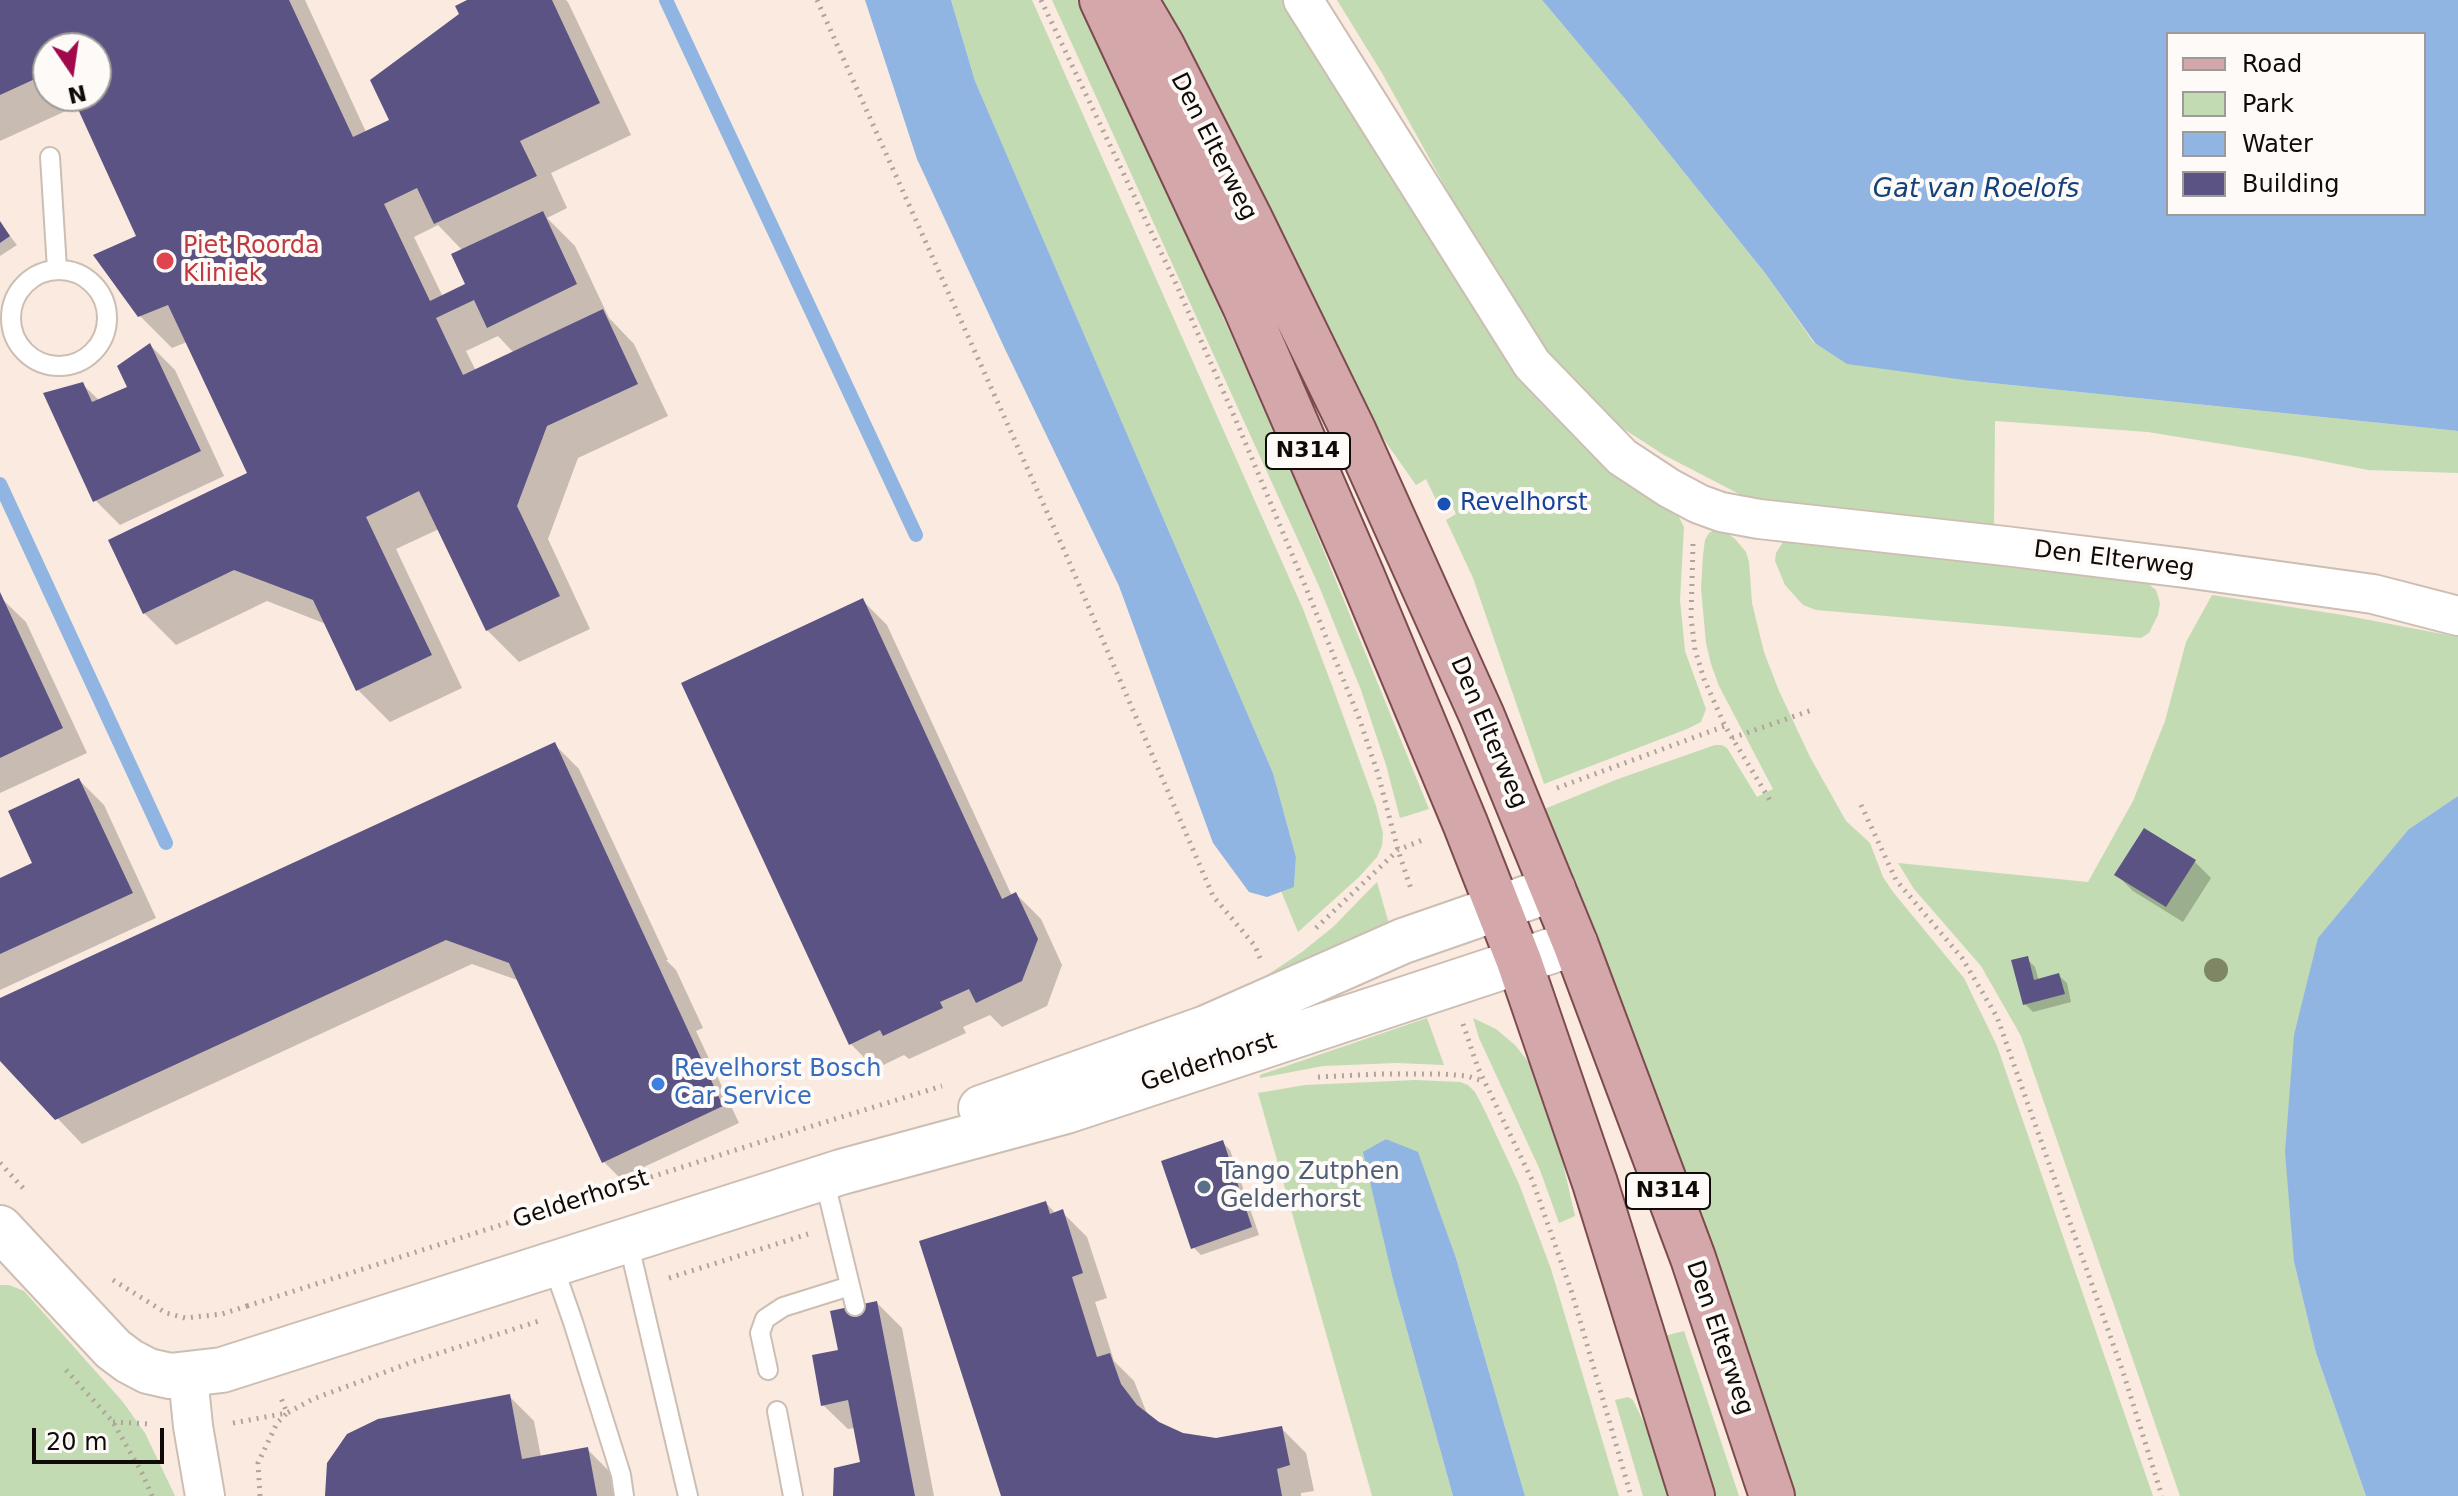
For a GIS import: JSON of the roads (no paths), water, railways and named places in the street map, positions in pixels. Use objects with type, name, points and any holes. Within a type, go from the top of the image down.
[{"type":"main road","name":"Den Elterweg","points":[[1102,0],[1245,306],[1362,576],[1519,961],[1595,1183],[1692,1496]]},
{"type":"main road","name":"Den Elterweg","points":[[1135,0],[1162,46],[1354,432],[1482,716],[1575,943],[1693,1258],[1772,1496]]},
{"type":"street","name":"Den Elterweg","points":[[1303,0],[1532,364],[1622,457],[1669,488],[1721,512],[1759,519],[2005,546],[2373,594],[2458,616]]},
{"type":"street","name":"Gelderhorst","points":[[832,1175],[966,1113],[1206,1028],[1427,932],[1553,889]]},
{"type":"street","name":"Gelderhorst","points":[[0,1228],[113,1349],[129,1361],[148,1371],[170,1376],[222,1370],[832,1175],[1066,1111],[1575,943]]},
{"type":"street","points":[[188,1376],[205,1496]]},
{"type":"lane","points":[[50,157],[57,269]]},
{"type":"lane","points":[[57,269],[73,271],[88,279],[99,290],[106,304],[108,320],[105,336],[96,350],[84,360],[69,366],[38,362],[8,343],[11,308],[17,293],[28,281],[57,269]]},
{"type":"lane","points":[[832,1175],[855,1306]]},
{"type":"lane","points":[[628,1241],[688,1496]]},
{"type":"lane","points":[[553,1265],[621,1475],[624,1496]]},
{"type":"lane","points":[[768,1370],[760,1333],[765,1319],[783,1307],[850,1286]]},
{"type":"lane","points":[[777,1411],[793,1496]]},
{"type":"water","points":[[865,0],[951,0],[975,81],[1273,773],[1296,857],[1294,887],[1267,897],[1249,892],[1213,843],[1119,586],[917,159]]},
{"type":"water","name":"Gat van Roelofs","points":[[1542,0],[2458,0],[2458,431],[1972,381],[1847,364],[1815,343],[1765,273]]},
{"type":"water","points":[[2458,796],[2458,1496],[2366,1496],[2316,1353],[2294,1262],[2285,1152],[2294,1035],[2318,938],[2409,829]]},
{"type":"water","points":[[1386,1139],[1418,1152],[1456,1258],[1525,1496],[1453,1496],[1393,1280],[1363,1152]]},
{"type":"waterway","points":[[666,0],[916,535]]},
{"type":"waterway","points":[[0,484],[166,843]]},
{"type":"place","name":"Piet Roorda Kliniek","points":[[165,261]]},
{"type":"place","name":"Revelhorst","points":[[1444,504]]},
{"type":"place","name":"Revelhorst Bosch Car Service","points":[[658,1084]]},
{"type":"place","name":"Tango Zutphen Gelderhorst","points":[[1204,1187]]}]
